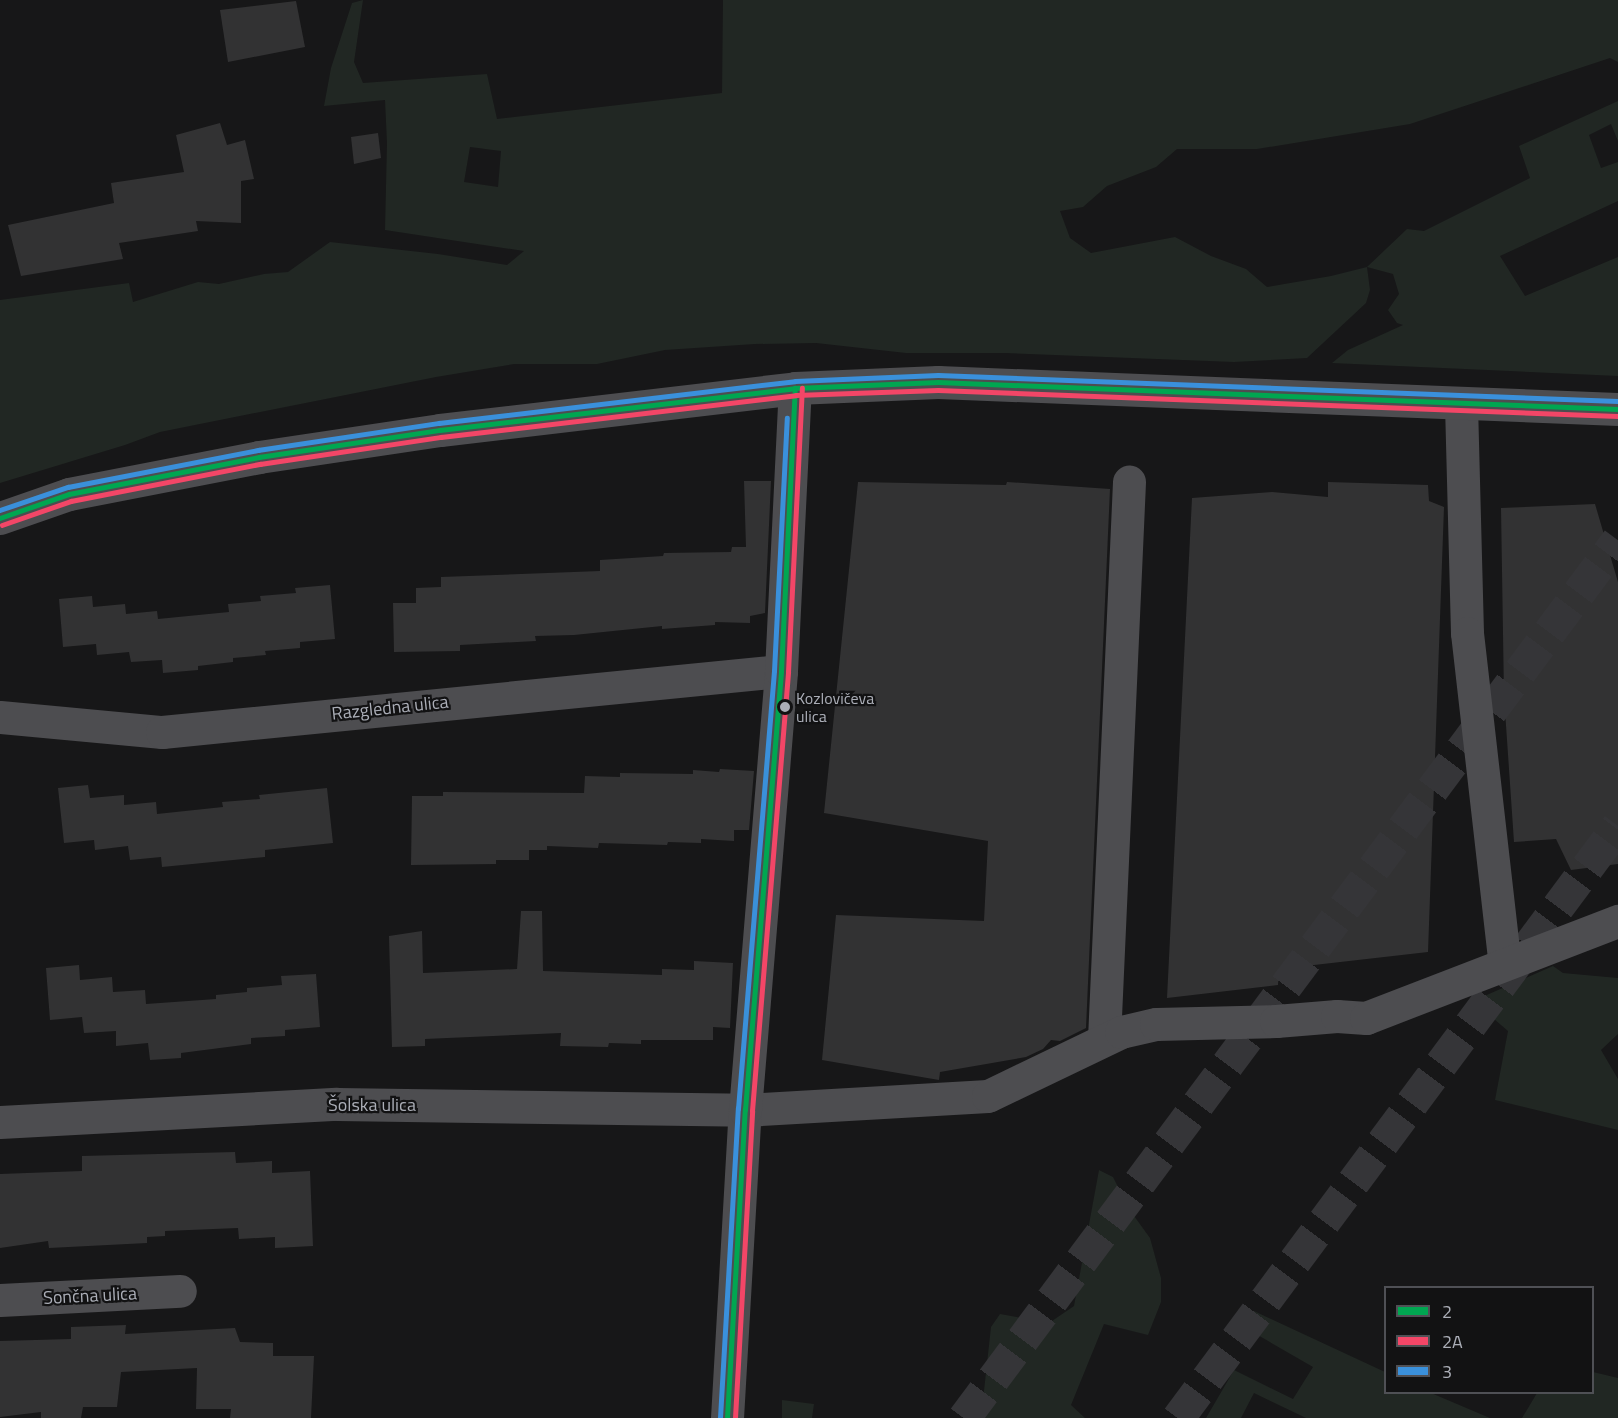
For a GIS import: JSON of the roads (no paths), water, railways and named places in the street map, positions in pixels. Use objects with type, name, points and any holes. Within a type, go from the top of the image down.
[{"type":"street","points":[[0,518],[69,494],[259,457],[440,430],[795,388],[938,382],[1618,409]]},
{"type":"street","points":[[727,1418],[745,1110],[781,671],[795,388]]},
{"type":"street","points":[[1461,404],[1467,633],[1505,964]]},
{"type":"street","points":[[1104,1039],[1129,482]]},
{"type":"street","name":"Razgledna ulica","points":[[0,717],[162,732],[781,671]]},
{"type":"street","name":"Šolska ulica","points":[[0,1122],[337,1104],[745,1110],[988,1096],[1121,1032],[1155,1024],[1276,1021],[1337,1016],[1366,1018],[1618,921]]},
{"type":"street","name":"Sončna ulica","points":[[0,1300],[180,1291]]},
{"type":"tunnel","points":[[964,1418],[1618,540]]},
{"type":"tunnel","points":[[1178,1418],[1618,826]]},
{"type":"place","name":"Kozlovičeva ulica","points":[[785,707]]}]
